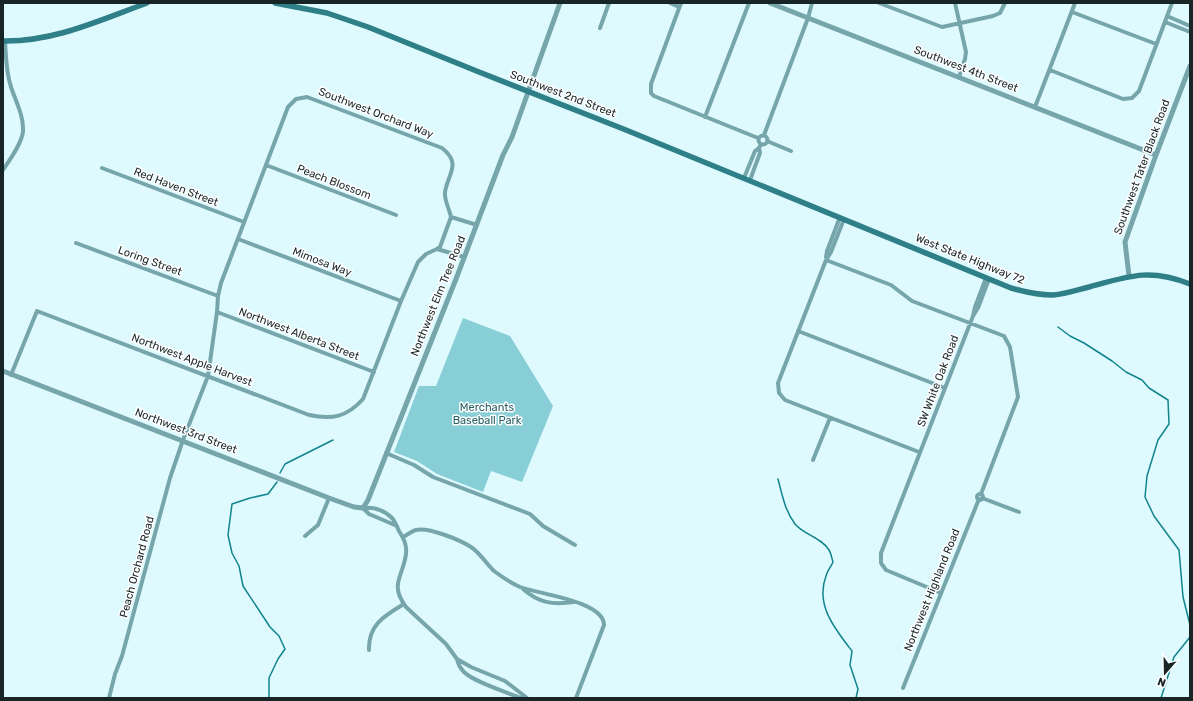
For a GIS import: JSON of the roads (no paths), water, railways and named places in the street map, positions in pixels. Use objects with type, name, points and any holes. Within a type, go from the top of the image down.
[{"type":"main road","points":[[4,41],[34,40],[57,35],[147,3]]},
{"type":"main road","name":"Southwest 2nd Street","points":[[275,3],[339,17],[528,91],[842,218]]},
{"type":"main road","name":"West State Highway 72","points":[[842,218],[988,279],[1035,294],[1053,295],[1072,292],[1129,276],[1151,274],[1190,284]]},
{"type":"street","name":"Northwest Elm Tree Road","points":[[363,508],[368,500],[503,155],[512,137],[560,3]]},
{"type":"street","points":[[600,28],[609,3]]},
{"type":"street","points":[[670,3],[680,5],[651,84],[651,93],[654,96],[758,138]]},
{"type":"street","points":[[705,117],[749,3]]},
{"type":"street","name":"Southwest 4th Street","points":[[770,3],[1156,154]]},
{"type":"street","points":[[758,138],[764,135],[808,18],[812,3]]},
{"type":"street","points":[[879,3],[938,27],[959,24],[998,14],[1002,10],[1005,3]]},
{"type":"street","points":[[955,3],[966,55],[958,77]]},
{"type":"street","points":[[1035,107],[1075,3]]},
{"type":"street","points":[[1050,70],[1123,99],[1132,98],[1139,91],[1172,3]]},
{"type":"street","points":[[1072,12],[1156,44]]},
{"type":"street","points":[[1167,16],[1190,26]]},
{"type":"street","points":[[1165,22],[1190,32]]},
{"type":"street","points":[[3,170],[23,132],[22,118],[6,67],[4,41]]},
{"type":"street","name":"Southwest Tater Black Road","points":[[1129,276],[1125,242],[1156,154],[1190,66]]},
{"type":"street","name":"Southwest Orchard Way","points":[[208,376],[221,283],[288,107],[296,99],[307,97],[442,148],[448,153],[453,165],[445,191],[446,201],[451,217]]},
{"type":"street","points":[[764,135],[767,141],[791,150]]},
{"type":"street","points":[[747,179],[760,153],[758,138]]},
{"type":"street","points":[[760,146],[767,141]]},
{"type":"street","name":"Peach Blossom","points":[[266,165],[396,215]]},
{"type":"street","name":"Red Haven Street","points":[[102,168],[244,222]]},
{"type":"street","points":[[374,372],[401,301],[418,262],[426,254],[437,250],[440,247],[451,217],[476,225]]},
{"type":"street","points":[[842,218],[827,251],[826,260],[778,382],[779,393],[784,400],[919,452]]},
{"type":"street","name":"Mimosa Way","points":[[238,239],[401,301]]},
{"type":"street","name":"Loring Street","points":[[76,243],[218,296]]},
{"type":"street","points":[[437,250],[464,257]]},
{"type":"street","name":"Northwest Highland Road","points":[[826,260],[891,285],[912,301],[1004,336],[1010,347],[1018,397],[981,497],[903,688]]},
{"type":"street","name":"SW White Oak Road","points":[[941,593],[886,570],[881,563],[881,553],[973,316],[974,307],[988,279]]},
{"type":"street","name":"Northwest Apple Harvest","points":[[11,375],[37,311],[310,415],[324,418],[343,414],[352,410],[363,399],[374,372]]},
{"type":"street","name":"Northwest Alberta Street","points":[[217,312],[374,372]]},
{"type":"street","points":[[798,331],[945,388]]},
{"type":"street","name":"Northwest 3rd Street","points":[[3,372],[329,498],[354,507],[363,508]]},
{"type":"street","name":"Peach Orchard Road","points":[[109,698],[115,674],[122,656],[170,478],[182,440],[208,376]]},
{"type":"street","points":[[813,460],[830,418]]},
{"type":"street","points":[[386,453],[414,465],[433,477],[530,514],[543,526],[575,545]]},
{"type":"street","points":[[981,497],[1019,512]]},
{"type":"street","points":[[305,536],[318,525],[329,498]]},
{"type":"street","points":[[363,508],[369,514],[397,526]]},
{"type":"street","points":[[363,508],[372,508],[392,518],[403,536],[406,545],[406,555],[398,581],[398,589],[401,600],[404,604],[446,644],[457,659],[459,667],[464,673],[483,683],[521,698]]},
{"type":"street","points":[[403,536],[416,530],[432,531],[470,547],[495,571],[542,601],[556,604],[575,602]]},
{"type":"street","points":[[521,587],[549,594],[593,609],[600,614],[604,620],[604,625],[576,698]]},
{"type":"street","points":[[369,650],[369,642],[372,631],[385,615],[404,604]]},
{"type":"street","points":[[457,659],[471,667],[505,681],[527,698]]},
{"type":"waterway","points":[[1058,327],[1070,336],[1112,361],[1126,372],[1142,380],[1149,388],[1168,400],[1169,424],[1158,440],[1147,476],[1145,497],[1154,516],[1179,550],[1183,597],[1190,625]]},
{"type":"waterway","points":[[280,473],[285,464],[333,440]]},
{"type":"waterway","points":[[778,479],[786,508],[795,524],[803,531],[822,542],[829,550],[833,562],[823,587],[823,597],[828,616],[852,651],[850,665],[858,689],[856,698]]},
{"type":"waterway","points":[[269,698],[269,678],[278,659],[285,649],[279,636],[270,627],[243,586],[239,566],[232,553],[228,535],[232,504],[268,494],[277,482]]},
{"type":"waterway","points":[[1161,698],[1174,657],[1190,637]]},
{"type":"park label","name":"Merchants Baseball Park","points":[[487,413]]}]
